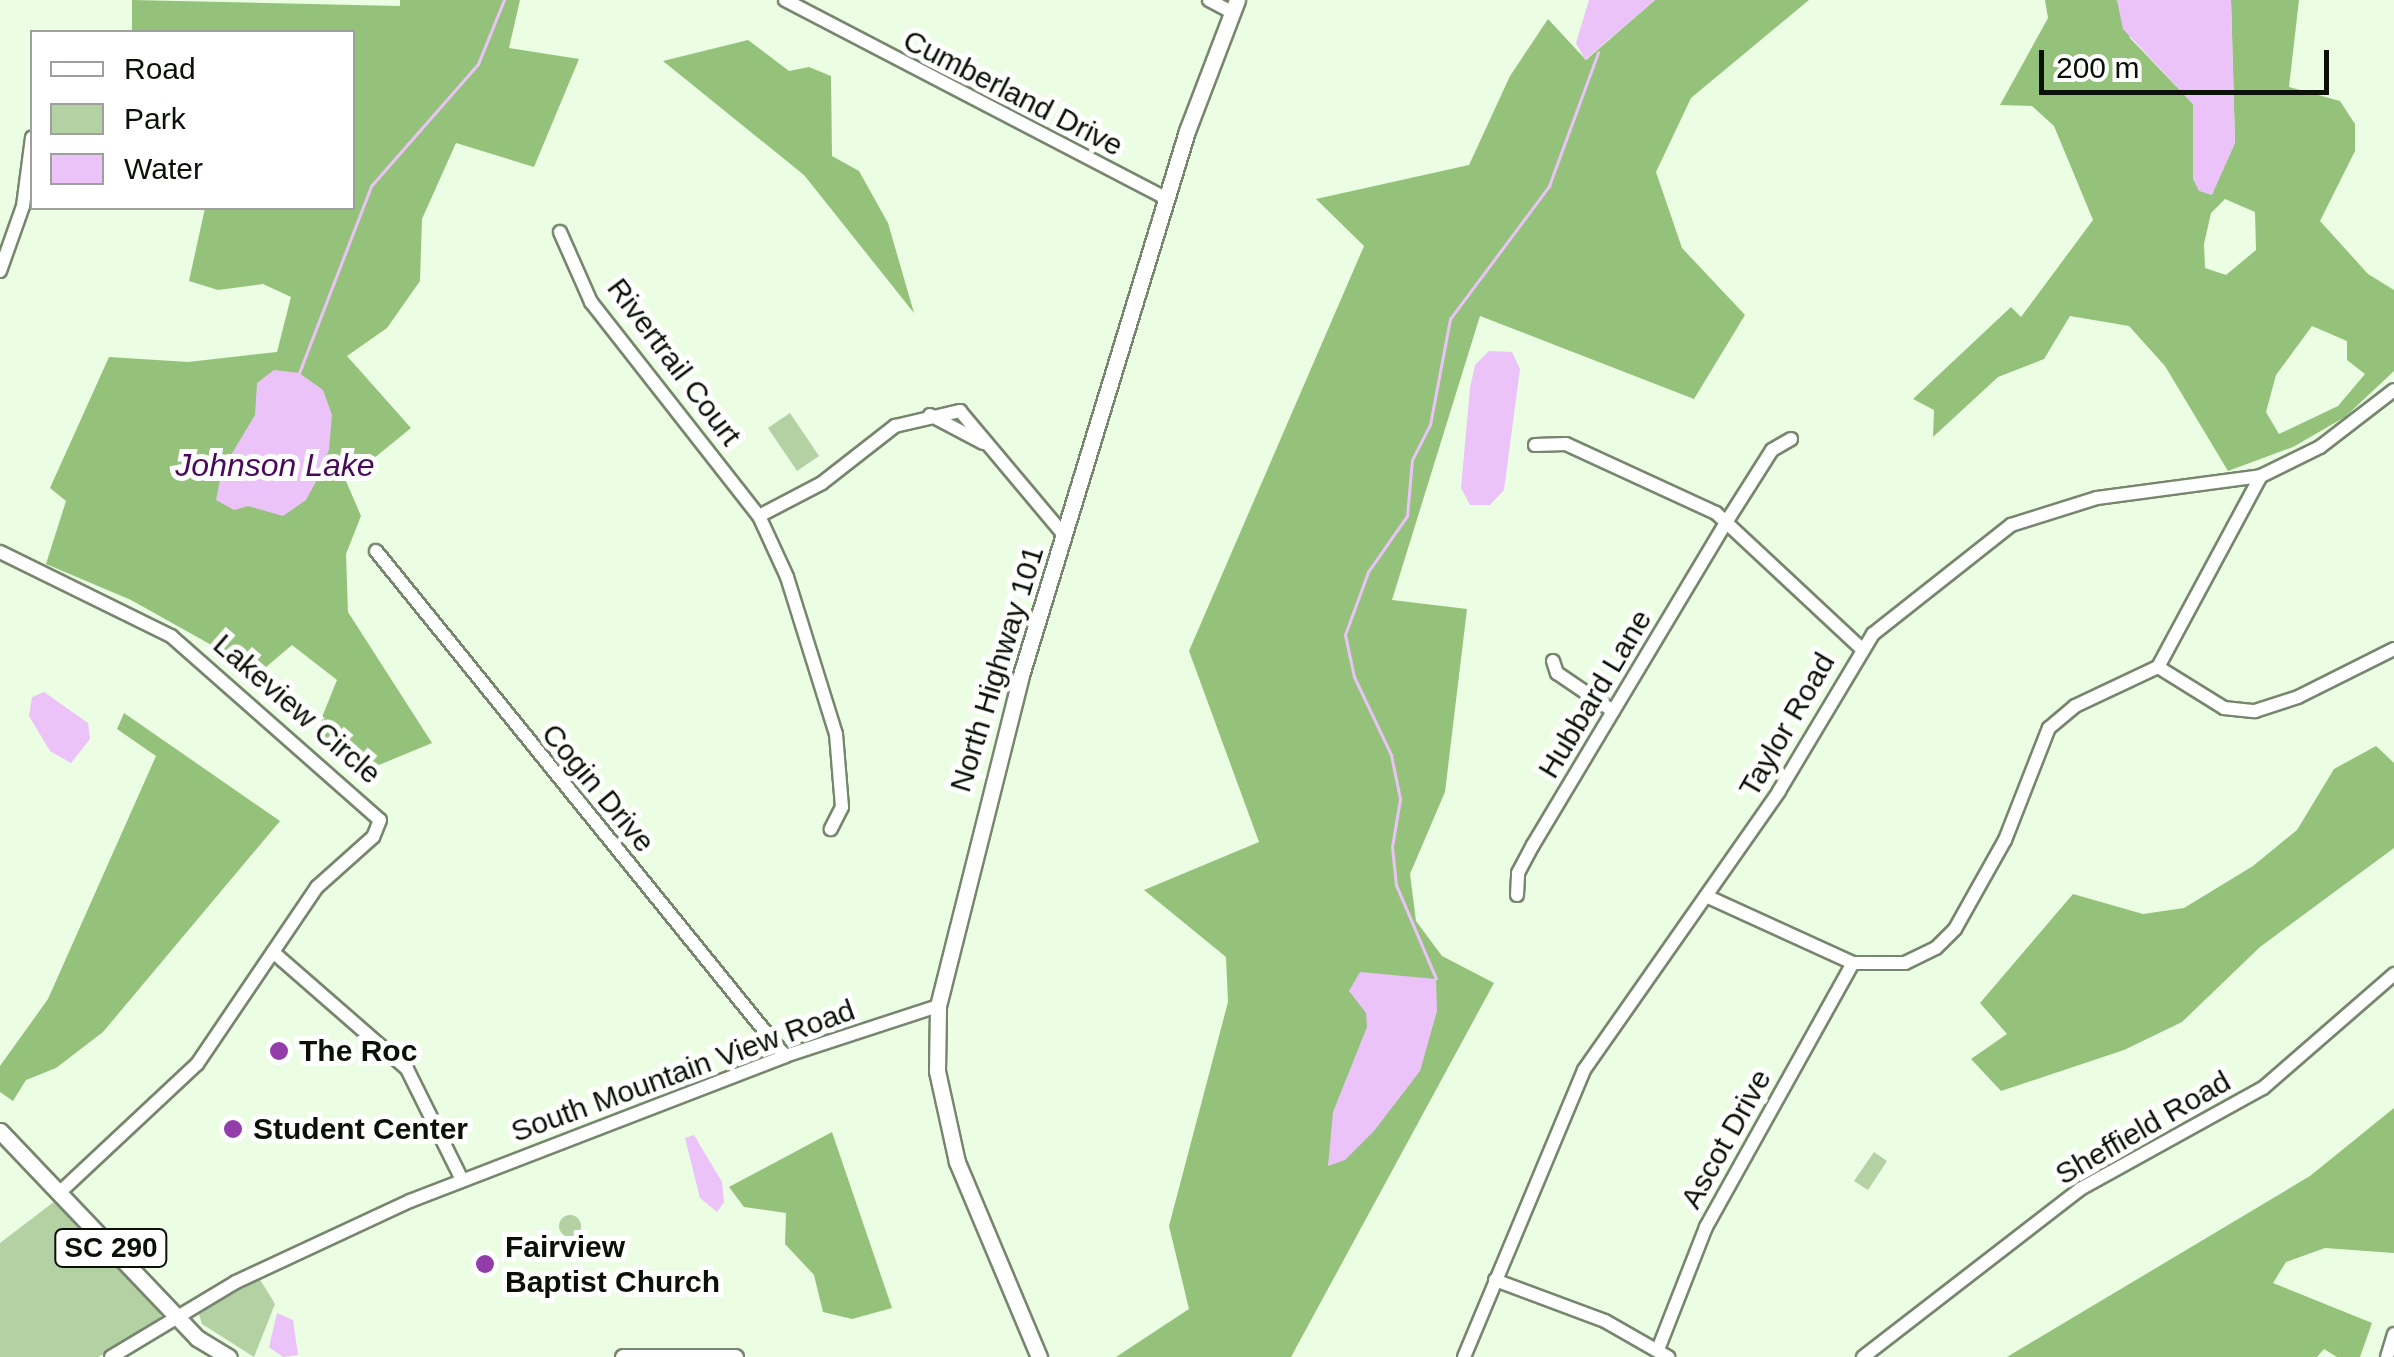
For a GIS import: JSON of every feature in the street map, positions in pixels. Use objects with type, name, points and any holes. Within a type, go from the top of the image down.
[{"type":"main road","name":"North Highway 101","points":[[1040,1357],[957,1162],[940,1096],[938,1006],[1002,740],[1167,200],[1235,6]]},
{"type":"main road","name":"SC 290","points":[[0,1131],[177,1317],[229,1357]]},
{"type":"main road","points":[[623,1357],[734,1357]]},
{"type":"street","name":"Cumberland Drive","points":[[785,0],[1167,200]]},
{"type":"street","points":[[1209,0],[1235,6]]},
{"type":"street","points":[[0,271],[23,206],[30,153]]},
{"type":"street","name":"Rivertrail Court","points":[[560,232],[591,302],[759,516],[788,577],[836,734],[842,796],[831,829]]},
{"type":"street","name":"Taylor Road","points":[[1464,1357],[1584,1070],[1779,791],[1861,648],[1964,557],[2036,514],[2098,498],[2261,476],[2320,447],[2394,390]]},
{"type":"street","points":[[759,516],[822,483],[894,426],[960,411],[983,443],[1066,536]]},
{"type":"street","points":[[930,415],[983,443]]},
{"type":"street","name":"Hubbard Lane","points":[[1517,896],[1518,873],[1613,712],[1772,450],[1791,439]]},
{"type":"street","points":[[1535,445],[1566,444],[1674,489],[1728,521],[1861,648]]},
{"type":"street","points":[[1706,896],[1853,963],[1905,963],[1946,940],[2005,840],[2049,728],[2075,706],[2158,667],[2261,476]]},
{"type":"street","name":"Cogin Drive","points":[[376,551],[785,1056]]},
{"type":"street","name":"Lakeview Circle","points":[[0,552],[172,636],[376,812],[378,830],[325,876],[196,1064],[60,1194]]},
{"type":"street","points":[[2158,667],[2216,704],[2255,711],[2298,698],[2394,648]]},
{"type":"street","points":[[1553,661],[1557,673],[1613,712]]},
{"type":"street","points":[[273,952],[407,1069],[462,1180]]},
{"type":"street","name":"Ascot Drive","points":[[1664,1352],[1706,1228],[1853,963]]},
{"type":"street","name":"Sheffield Road","points":[[1863,1357],[2080,1188],[2263,1088],[2394,974]]},
{"type":"street","name":"South Mountain View Road","points":[[112,1357],[296,1252],[462,1180],[785,1056],[938,1006]]},
{"type":"street","points":[[1495,1280],[1664,1352]]},
{"type":"street","points":[[2387,1357],[2394,1334]]},
{"type":"green space","points":[[132,0],[400,6],[400,0],[520,0],[509,48],[579,59],[534,167],[456,143],[422,219],[420,281],[387,328],[347,356],[411,428],[346,481],[361,516],[346,554],[348,612],[432,743],[362,772],[314,737],[337,680],[292,645],[252,679],[215,647],[131,600],[46,564],[66,501],[50,488],[109,357],[188,362],[277,352],[291,297],[263,284],[218,290],[189,281],[205,210],[355,210],[355,30],[132,30]]},
{"type":"green space","points":[[1655,0],[1809,0],[1691,98],[1656,172],[1682,248],[1745,315],[1694,399],[1480,316],[1392,600],[1467,609],[1445,792],[1410,874],[1416,921],[1442,956],[1494,983],[1291,1357],[1116,1357],[1189,1309],[1169,1226],[1228,1002],[1226,957],[1144,890],[1259,842],[1189,651],[1364,246],[1316,199],[1469,165],[1510,76],[1548,19],[1586,60]]},
{"type":"green space","points":[[2045,0],[2117,0],[2130,38],[2193,104],[2193,179],[2211,195],[2235,143],[2231,0],[2299,0],[2289,87],[2340,101],[2355,124],[2355,151],[2320,221],[2368,274],[2394,290],[2394,371],[2345,417],[2293,447],[2228,471],[2165,366],[2129,326],[2070,316],[2044,359],[1998,377],[1933,437],[1934,410],[1913,399],[2011,307],[2021,317],[2093,220],[2054,126],[2032,106],[2000,105],[2048,18]],"holes":[[[2225,199],[2255,212],[2256,250],[2226,275],[2205,268],[2204,244],[2211,213]],[[2312,326],[2347,341],[2347,360],[2365,374],[2338,406],[2279,434],[2266,412],[2276,375]]]},
{"type":"green space","points":[[748,40],[789,71],[809,67],[831,76],[832,156],[859,171],[888,223],[914,313],[804,175],[663,61]]},
{"type":"green space","points":[[790,413],[819,456],[797,471],[768,428]]},
{"type":"green space","points":[[124,713],[280,821],[103,1032],[56,1068],[26,1080],[13,1101],[0,1092],[0,1066],[48,999],[156,756],[117,729]]},
{"type":"green space","points":[[2376,746],[2394,763],[2394,848],[2260,947],[2182,1022],[2124,1050],[2001,1091],[1971,1059],[2007,1034],[1980,1003],[2073,894],[2143,914],[2184,908],[2253,866],[2297,830],[2334,769]]},
{"type":"green space","points":[[2394,1108],[2394,1253],[2325,1248],[2286,1262],[2273,1283],[2372,1323],[2360,1357],[2337,1357],[2324,1349],[2317,1357],[2007,1357],[2310,1176]]},
{"type":"green space","points":[[832,1132],[892,1308],[852,1319],[823,1312],[814,1275],[785,1244],[786,1213],[744,1207],[729,1187]]},
{"type":"green space","points":[[1874,1152],[1887,1161],[1868,1190],[1854,1181]]},
{"type":"green space","points":[[55,1201],[160,1307],[161,1318],[153,1329],[98,1357],[0,1357],[0,1243]]},
{"type":"green space","points":[[570,1215],[578,1218],[578,1234],[570,1237],[562,1234],[559,1226],[562,1218]]},
{"type":"green space","points":[[259,1278],[275,1304],[254,1357],[202,1324],[199,1314]]},
{"type":"water","points":[[1589,0],[1655,0],[1585,60],[1576,43]]},
{"type":"water","points":[[2117,0],[2231,0],[2235,143],[2212,195],[2199,191],[2193,179],[2193,104],[2123,29]]},
{"type":"water","points":[[1489,351],[1512,352],[1520,369],[1504,490],[1490,505],[1470,505],[1461,488],[1470,388],[1475,365]]},
{"type":"water","name":"Johnson Lake","points":[[274,370],[299,373],[323,390],[332,415],[329,450],[317,480],[306,500],[283,516],[248,506],[234,510],[216,500],[222,470],[255,415],[257,383]]},
{"type":"water","points":[[44,692],[88,723],[90,739],[71,763],[50,751],[29,716],[32,697]]},
{"type":"water","points":[[1360,972],[1436,979],[1437,1011],[1420,1071],[1374,1131],[1345,1160],[1328,1166],[1333,1112],[1367,1027],[1366,1013],[1349,991]]},
{"type":"water","points":[[694,1135],[722,1182],[724,1202],[717,1212],[700,1198],[685,1138]]},
{"type":"water","points":[[277,1313],[293,1320],[298,1355],[283,1357],[269,1347]]},
{"type":"waterway","points":[[299,373],[371,186],[478,64],[504,0]]},
{"type":"waterway","points":[[1436,979],[1396,885],[1392,847],[1400,799],[1391,755],[1354,677],[1345,635],[1368,572],[1407,516],[1412,460],[1430,425],[1450,319],[1549,186],[1598,53]]},
{"type":"place","name":"The Roc","points":[[279,1051]]},
{"type":"place","name":"Student Center","points":[[233,1129]]},
{"type":"place","name":"Fairview Baptist Church","points":[[485,1264]]}]
